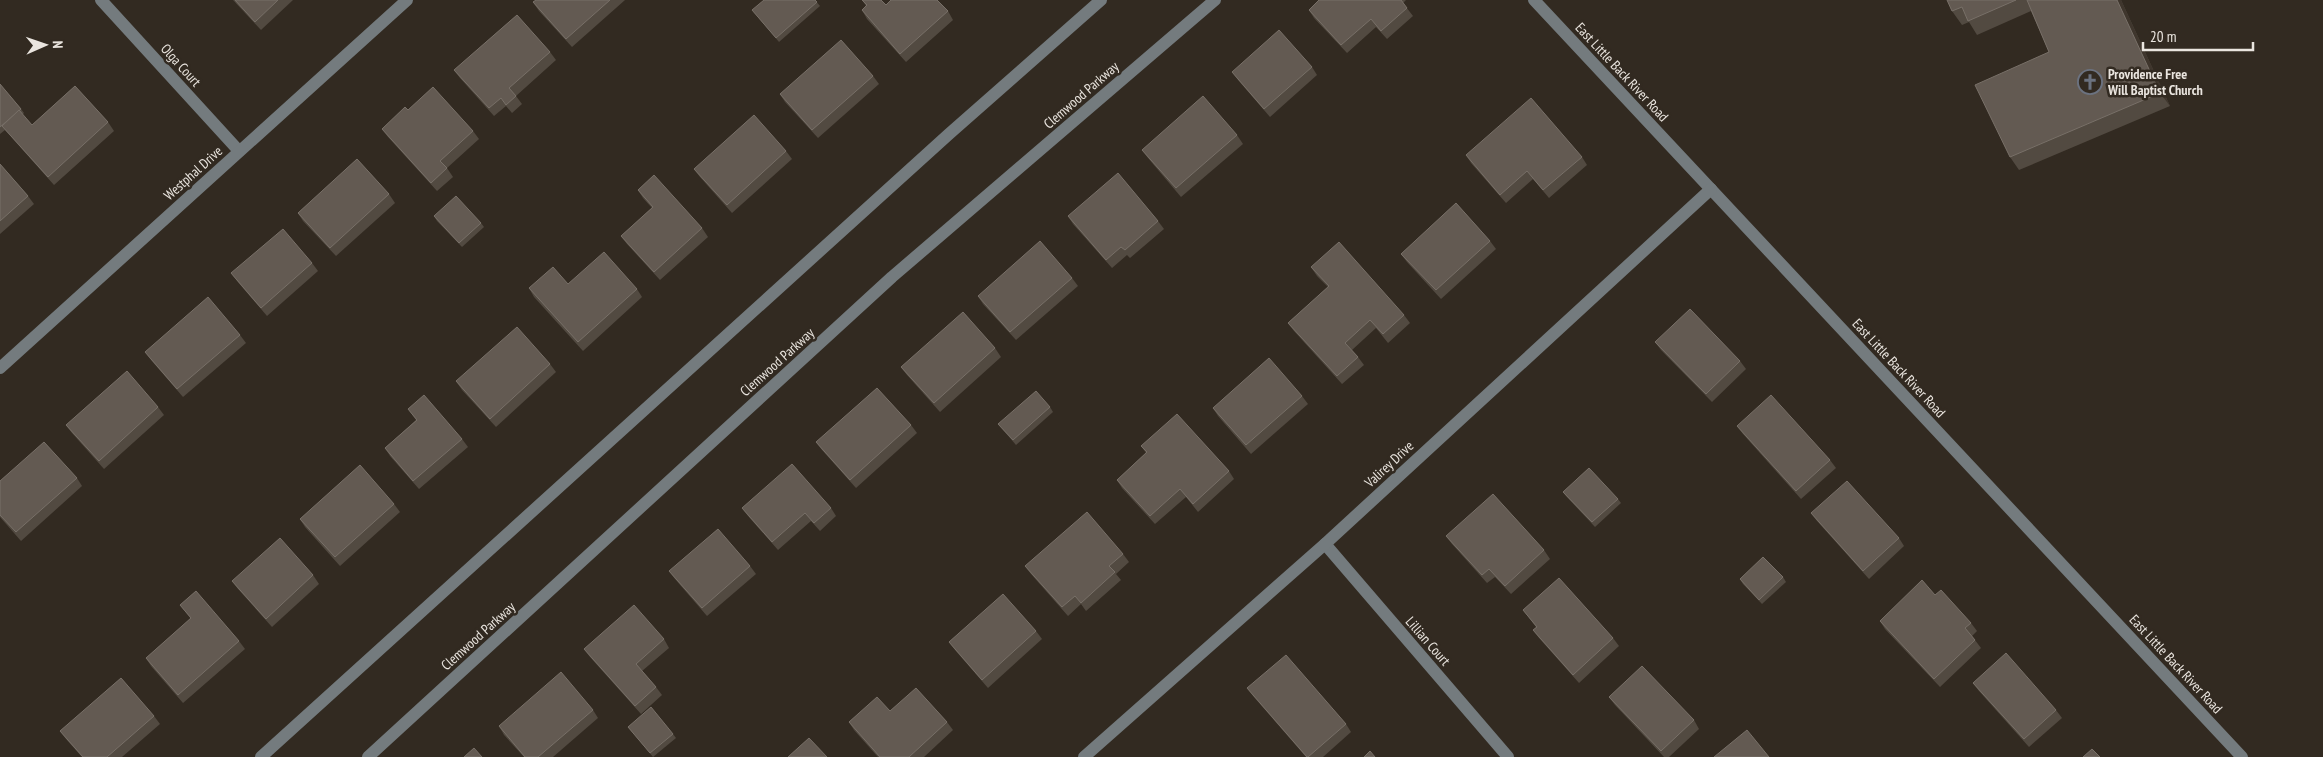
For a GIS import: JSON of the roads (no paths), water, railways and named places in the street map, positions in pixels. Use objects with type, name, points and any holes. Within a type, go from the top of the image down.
[{"type":"street","name":"Olga Court","points":[[101,0],[239,151]]},
{"type":"street","name":"Westphal Drive","points":[[0,368],[407,0]]},
{"type":"street","points":[[260,757],[941,141],[1101,0]]},
{"type":"street","name":"Clemwood Parkway","points":[[368,757],[892,277],[1215,0]]},
{"type":"street","name":"East Little Back River Road","points":[[1534,0],[2242,757]]},
{"type":"street","name":"Valirey Drive","points":[[1084,757],[1325,544],[1711,189]]},
{"type":"street","name":"Lillian Court","points":[[1325,544],[1508,757]]},
{"type":"place","name":"Providence Free Will Baptist Church","points":[[2090,82]]}]
